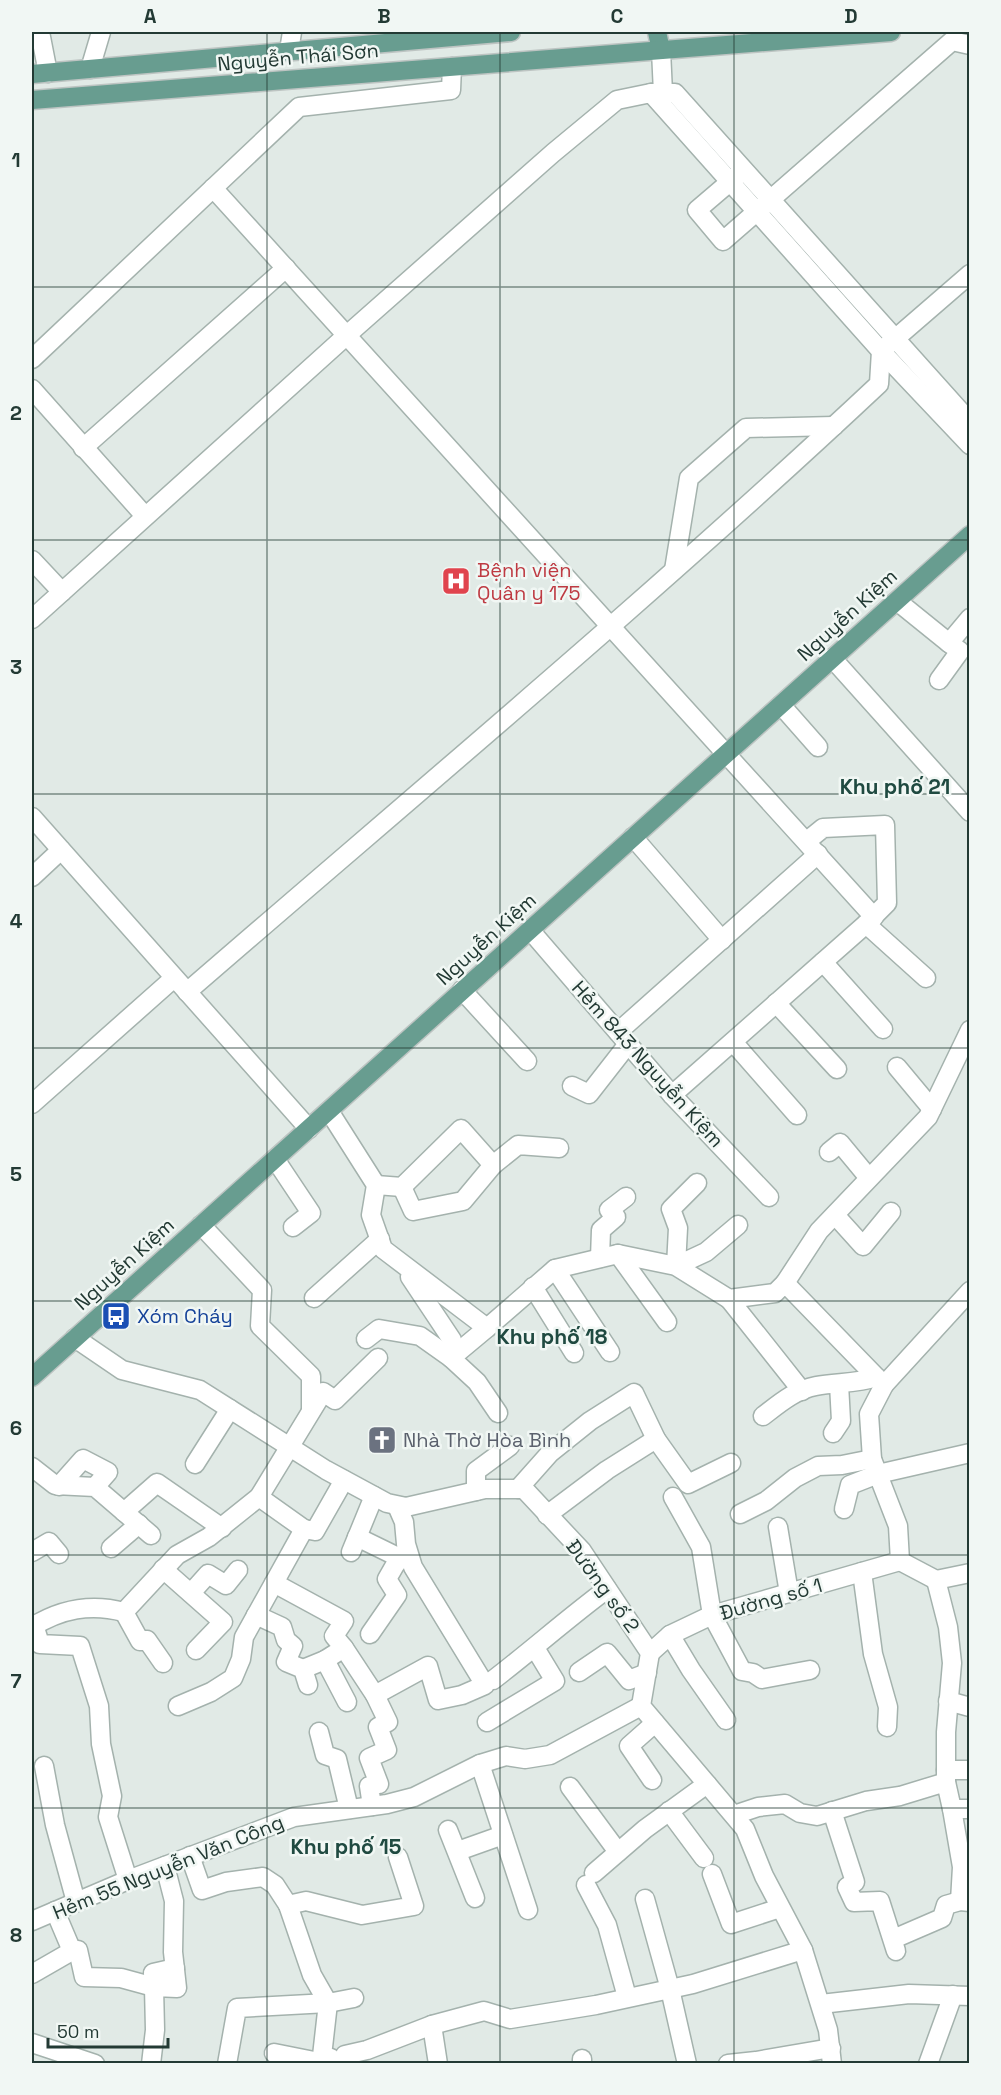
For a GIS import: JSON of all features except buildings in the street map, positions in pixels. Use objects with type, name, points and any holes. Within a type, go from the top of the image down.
[{"type":"main road","name":"Nguyễn Thái Sơn","points":[[40,73],[441,35],[511,32]]},
{"type":"main road","points":[[657,32],[661,50]]},
{"type":"main road","name":"Nguyễn Thái Sơn","points":[[32,100],[891,32]]},
{"type":"main road","name":"Nguyễn Kiệm","points":[[33,1373],[201,1226],[969,535]]},
{"type":"street","points":[[40,32],[40,73]]},
{"type":"street","points":[[90,69],[101,32]]},
{"type":"street","points":[[289,51],[292,32]]},
{"type":"street","points":[[737,175],[697,210],[723,241],[952,41],[969,45]]},
{"type":"street","points":[[661,50],[657,93],[896,340],[969,422]]},
{"type":"street","points":[[32,359],[299,107],[451,90],[453,67]]},
{"type":"street","points":[[32,619],[553,153],[617,100],[657,93]]},
{"type":"street","points":[[213,188],[812,848],[870,920],[926,978]]},
{"type":"street","points":[[764,205],[881,351],[969,445]]},
{"type":"street","points":[[83,448],[286,268]]},
{"type":"street","points":[[881,351],[969,274]]},
{"type":"street","points":[[187,992],[610,626],[834,426],[879,384],[881,351]]},
{"type":"street","points":[[32,389],[145,516]]},
{"type":"street","points":[[674,570],[690,478],[746,428],[834,426]]},
{"type":"street","points":[[32,560],[62,592]]},
{"type":"street","points":[[897,601],[960,651],[939,680]]},
{"type":"street","points":[[949,643],[969,618]]},
{"type":"street","points":[[832,658],[969,812]]},
{"type":"street","points":[[781,705],[818,747]]},
{"type":"street","points":[[32,817],[309,1129]]},
{"type":"street","points":[[572,1086],[589,1094],[623,1038],[812,848],[823,828],[885,825],[887,903],[672,1095]]},
{"type":"street","points":[[633,837],[722,940]]},
{"type":"street","points":[[32,877],[61,850]]},
{"type":"street","name":"Hẻm 843 Nguyễn Kiệm","points":[[530,930],[672,1095],[769,1197]]},
{"type":"street","points":[[823,962],[883,1029]]},
{"type":"street","points":[[32,1104],[174,978]]},
{"type":"street","points":[[462,990],[527,1061]]},
{"type":"street","points":[[776,1003],[837,1069]]},
{"type":"street","points":[[729,1299],[776,1293],[785,1283],[819,1231],[928,1117],[969,1030]]},
{"type":"street","points":[[733,1042],[797,1115]]},
{"type":"street","points":[[897,1067],[932,1109]]},
{"type":"street","points":[[328,1111],[376,1185],[371,1215],[383,1250],[487,1328]]},
{"type":"street","points":[[376,1185],[402,1187],[461,1129],[493,1165]]},
{"type":"street","points":[[829,1152],[840,1143],[869,1178]]},
{"type":"street","points":[[402,1187],[413,1211],[463,1201],[493,1165],[518,1145],[559,1148]]},
{"type":"street","points":[[275,1159],[310,1213],[293,1227]]},
{"type":"street","points":[[676,1266],[678,1228],[671,1209],[697,1183]]},
{"type":"street","points":[[626,1197],[609,1210],[616,1217],[601,1230],[609,1256],[667,1322]]},
{"type":"street","points":[[835,1215],[863,1246],[891,1212]]},
{"type":"street","points":[[676,1266],[706,1252],[738,1225]]},
{"type":"street","points":[[201,1226],[262,1290],[260,1326],[311,1376],[311,1409]]},
{"type":"street","points":[[314,1298],[380,1239]]},
{"type":"street","points":[[455,1350],[487,1328],[555,1269],[609,1256],[676,1266],[729,1299],[802,1391]]},
{"type":"street","points":[[400,1263],[498,1413]]},
{"type":"street","points":[[555,1269],[610,1352]]},
{"type":"street","points":[[785,1283],[880,1381]]},
{"type":"street","points":[[533,1287],[573,1353]]},
{"type":"street","points":[[969,1291],[880,1381],[869,1414],[875,1466],[898,1526],[900,1561],[936,1580],[969,1573]]},
{"type":"street","points":[[366,1339],[379,1329],[420,1336],[455,1350]]},
{"type":"street","points":[[75,1338],[122,1370],[200,1390],[344,1480],[397,1506],[406,1507],[485,1489],[518,1489],[550,1453],[590,1421],[634,1393],[656,1439],[688,1484],[731,1463]]},
{"type":"street","points":[[124,1612],[177,1555],[209,1538],[259,1497],[322,1392],[335,1400],[378,1358]]},
{"type":"street","points":[[763,1416],[790,1395],[815,1387],[880,1381]]},
{"type":"street","points":[[832,1433],[841,1421],[839,1384]]},
{"type":"street","points":[[195,1464],[230,1409]]},
{"type":"street","points":[[547,1515],[607,1470],[656,1439]]},
{"type":"street","points":[[476,1491],[476,1471],[510,1446]]},
{"type":"street","points":[[740,1514],[766,1501],[795,1478],[818,1466],[875,1466],[969,1453]]},
{"type":"street","points":[[59,1486],[83,1459],[108,1472],[95,1487]]},
{"type":"street","points":[[844,1509],[850,1485],[875,1466]]},
{"type":"street","points":[[32,1467],[55,1485],[95,1487],[145,1530],[111,1548]]},
{"type":"street","points":[[259,1497],[304,1529],[315,1531],[344,1480]]},
{"type":"street","points":[[124,1512],[157,1483],[222,1528]]},
{"type":"street","name":"Đường số 2","points":[[518,1489],[524,1489],[582,1551],[650,1653],[641,1706]]},
{"type":"street","points":[[374,1496],[354,1545],[404,1554],[485,1684],[462,1695],[438,1700],[428,1666],[375,1695]]},
{"type":"street","points":[[673,1497],[701,1546],[712,1616],[742,1671],[753,1672],[762,1679],[810,1671]]},
{"type":"street","points":[[370,1634],[398,1595],[387,1579],[404,1554],[404,1522],[397,1506]]},
{"type":"street","points":[[778,1527],[789,1593]]},
{"type":"street","points":[[178,1706],[211,1692],[232,1678],[241,1659],[244,1637],[304,1529]]},
{"type":"street","points":[[32,1552],[49,1542],[59,1554]]},
{"type":"street","name":"Đường số 1","points":[[650,1653],[670,1635],[712,1616],[900,1561]]},
{"type":"street","points":[[163,1569],[223,1622]]},
{"type":"street","points":[[190,1593],[208,1574],[226,1585],[238,1570]]},
{"type":"street","points":[[862,1572],[873,1654],[888,1707],[887,1727]]},
{"type":"street","points":[[832,1811],[855,1882],[847,1887],[850,1894],[854,1902],[880,1901],[897,1944],[942,1918],[946,1905],[965,1902],[961,1809],[946,1776],[948,1701],[952,1663],[960,1655],[948,1627],[936,1580]]},
{"type":"street","points":[[274,1583],[344,1621],[334,1636],[375,1695],[388,1722],[378,1727],[387,1750],[369,1758],[379,1784],[369,1786],[372,1806]]},
{"type":"street","points":[[493,1680],[535,1648],[554,1629],[607,1589]]},
{"type":"street","points":[[128,1880],[108,1817],[112,1796],[101,1744],[99,1706],[80,1646],[36,1651],[33,1626],[69,1611],[102,1606],[124,1612],[140,1641],[147,1640],[163,1663]]},
{"type":"street","points":[[196,1650],[223,1622],[255,1618],[282,1627],[286,1640],[293,1646],[286,1662],[306,1677],[325,1660],[344,1648]]},
{"type":"street","points":[[670,1635],[726,1720]]},
{"type":"street","points":[[487,1722],[555,1681],[535,1648]]},
{"type":"street","points":[[579,1672],[607,1653],[629,1680],[647,1673]]},
{"type":"street","points":[[325,1660],[347,1702]]},
{"type":"street","points":[[948,1701],[969,1707]]},
{"type":"street","points":[[641,1706],[746,1829],[764,1876],[803,1950],[828,2030],[832,2056],[728,2064]]},
{"type":"street","name":"Hẻm 55 Nguyễn Văn Công","points":[[32,1921],[128,1880],[294,1817],[372,1806],[414,1797],[480,1764],[506,1756],[525,1759],[550,1755],[641,1706]]},
{"type":"street","points":[[652,1780],[629,1746],[655,1723]]},
{"type":"street","points":[[319,1732],[325,1755],[337,1759],[349,1809]]},
{"type":"street","points":[[480,1764],[528,1910]]},
{"type":"street","points":[[44,1766],[55,1825],[76,1902]]},
{"type":"street","points":[[734,1815],[758,1807],[785,1804],[800,1813],[817,1816],[969,1770]]},
{"type":"street","points":[[627,1997],[607,1925],[590,1879],[618,1852],[707,1784]]},
{"type":"street","points":[[570,1787],[618,1852]]},
{"type":"street","points":[[669,1811],[704,1858]]},
{"type":"street","points":[[448,1830],[475,1898]]},
{"type":"street","points":[[458,1851],[503,1835]]},
{"type":"street","points":[[190,1856],[202,1890],[226,1882],[263,1877],[275,1885],[288,1905],[312,1975],[328,2003],[322,2056],[319,2062],[274,2053]]},
{"type":"street","points":[[288,1905],[306,1901],[362,1915],[414,1906],[398,1857]]},
{"type":"street","points":[[32,1974],[72,1951],[78,1950],[84,1977],[122,1978],[154,1987],[177,1988],[173,1952],[174,1901],[165,1866]]},
{"type":"street","points":[[712,1875],[731,1924],[780,1908]]},
{"type":"street","points":[[645,1899],[670,1989],[687,2064]]},
{"type":"street","points":[[55,1911],[72,1951]]},
{"type":"street","points":[[322,2056],[343,2062],[345,2055],[367,2050],[432,2025],[484,2011],[510,2019],[596,2005],[693,1984],[803,1950]]},
{"type":"street","points":[[151,2064],[155,2030],[154,1987]]},
{"type":"street","points":[[821,2004],[909,1994],[961,1996],[928,2064]]},
{"type":"street","points":[[226,2064],[237,2007],[328,2003],[354,1998]]},
{"type":"street","points":[[432,2025],[438,2064]]},
{"type":"street","points":[[32,2043],[95,2064]]},
{"type":"place","name":"Bệnh viện Quân y 175","points":[[456,581]]},
{"type":"place","name":"Xóm Cháy","points":[[116,1316]]},
{"type":"place","name":"Nhà Thờ Hòa Bình","points":[[382,1440]]},
{"type":"district","name":"Khu phố 21","points":[[895,787]]},
{"type":"district","name":"Khu phố 18","points":[[552,1337]]},
{"type":"district","name":"Khu phố 15","points":[[346,1847]]}]
